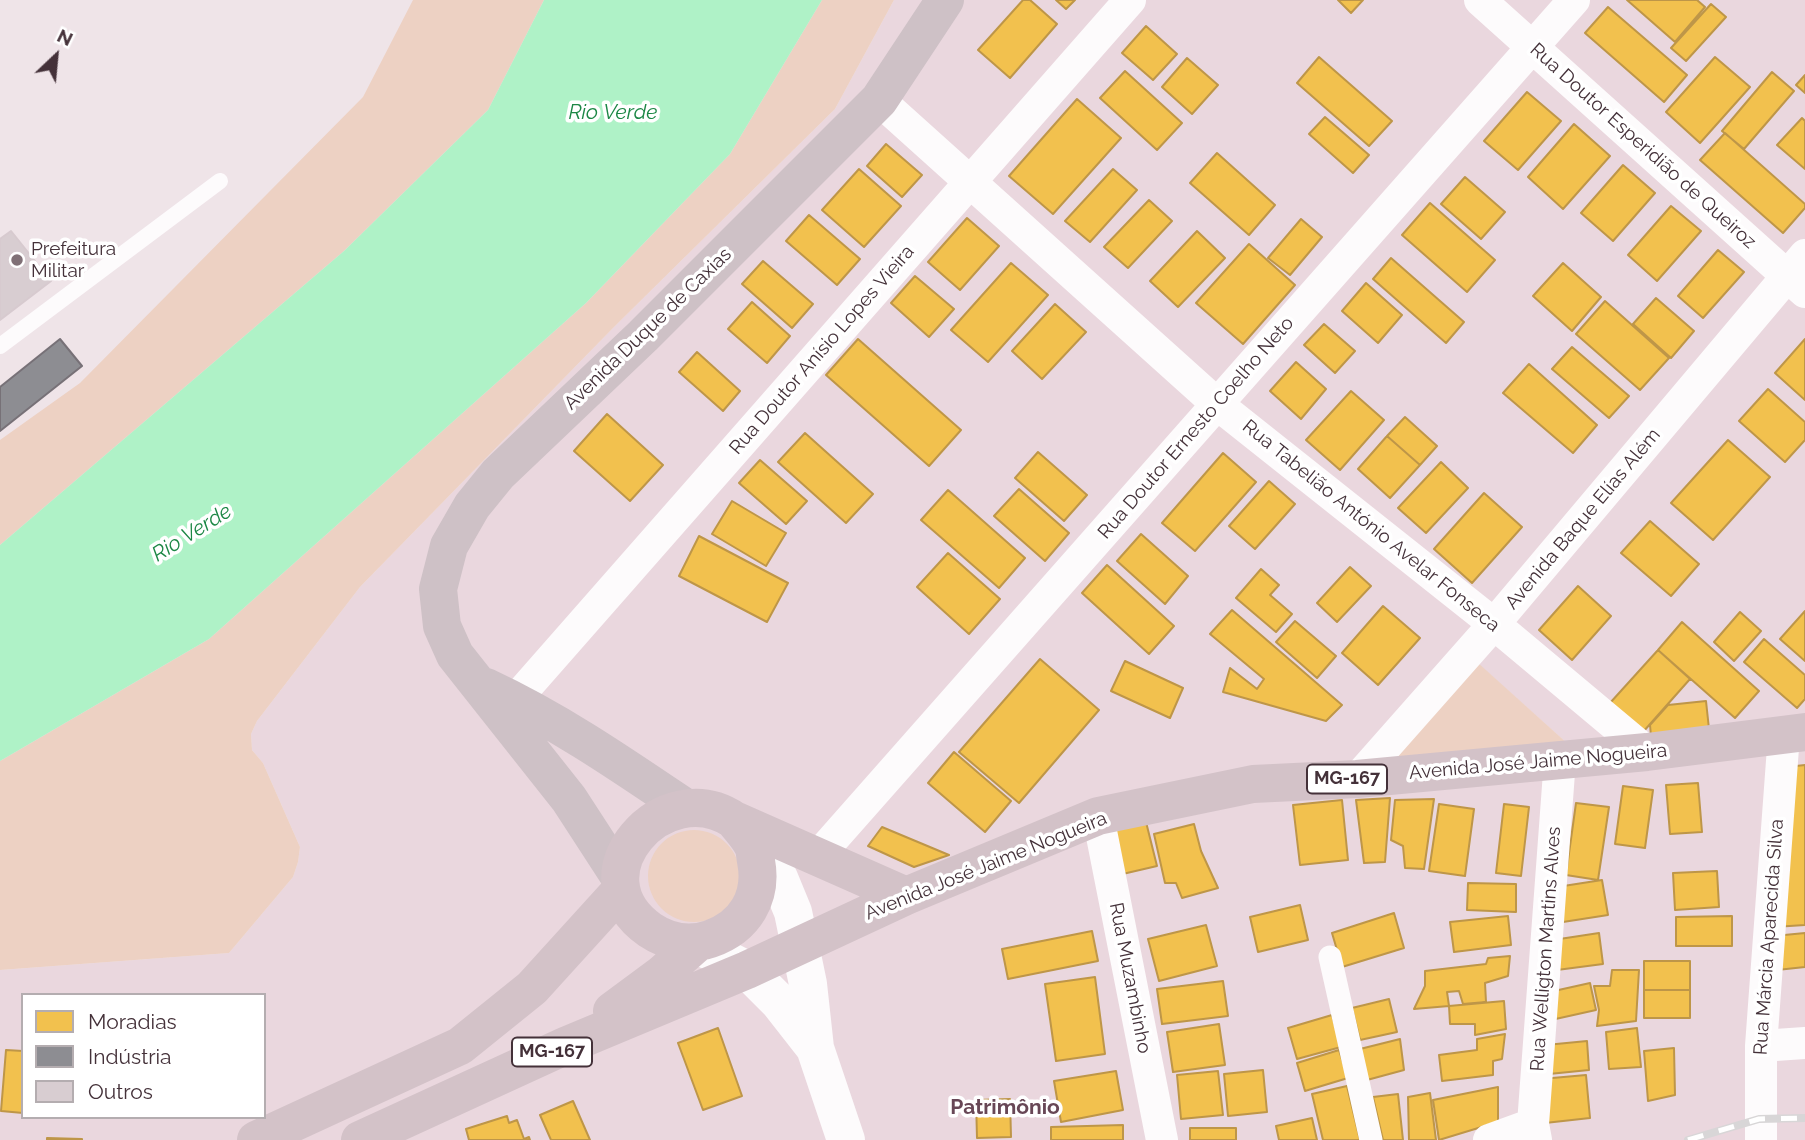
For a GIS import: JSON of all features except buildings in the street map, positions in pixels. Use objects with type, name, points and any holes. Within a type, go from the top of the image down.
[{"type":"main road","name":"Avenida Duque de Caxias","points":[[686,808],[604,752],[508,708],[478,683],[455,655],[442,626],[438,589],[449,546],[472,506],[498,474],[643,336],[879,100],[945,0]]},
{"type":"main road","name":"Avenida Duque de Caxias","points":[[508,708],[569,799],[620,883],[636,919],[663,939],[696,944]]},
{"type":"main road","name":"Avenida José Jaime Nogueira","points":[[360,1140],[565,1046],[747,970],[906,896],[1098,817],[1253,784],[1357,779],[1647,752],[1794,733]]},
{"type":"main road","name":"Avenida Duque de Caxias","points":[[620,883],[626,851],[641,831],[661,816],[686,808],[704,808],[721,812],[744,833],[818,856],[906,896]]},
{"type":"main road","name":"MG-167","points":[[696,944],[727,933],[750,910],[760,878],[744,833]]},
{"type":"main road","points":[[256,1140],[460,1046],[532,988],[620,883]]},
{"type":"main road","name":"Avenida José Jaime Nogueira","points":[[565,1046],[662,974],[696,944]]},
{"type":"street","name":"Rua Doutor Anísio Lopes Vieira","points":[[508,708],[1130,0]]},
{"type":"street","name":"Rua Doutor Esperidião de Queiroz","points":[[1480,0],[1799,274]]},
{"type":"street","name":"Rua Doutor Ernesto Coelho Neto","points":[[818,856],[1574,0]]},
{"type":"street","name":"Rua Tabelião António Avelar Fonseca","points":[[879,100],[1217,404],[1494,624],[1647,752]]},
{"type":"street","name":"Avenida Baque Elías Além","points":[[1357,779],[1799,274]]},
{"type":"street","name":"Rua Márcia Aparecida Silva","points":[[1761,1140],[1761,1046],[1794,733]]},
{"type":"street","name":"Rua Welligton Martins Alves","points":[[1535,1132],[1560,759]]},
{"type":"street","name":"Rua Muzambinho","points":[[1098,817],[1161,1140]]},
{"type":"street","points":[[744,833],[779,878],[788,897],[808,984],[815,1048],[846,1140]]},
{"type":"street","points":[[696,944],[747,970],[779,1002],[815,1048]]},
{"type":"street","points":[[1330,957],[1371,1140]]},
{"type":"street","points":[[1761,1046],[1805,1043]]},
{"type":"street","points":[[1489,1140],[1535,1132]]},
{"type":"lane","points":[[0,346],[220,181]]},
{"type":"shaded area","points":[[413,0],[544,0],[488,110],[344,251],[0,545],[0,440],[80,383],[363,97]]},
{"type":"shaded area","points":[[822,0],[894,0],[835,109],[614,327],[360,587],[257,721],[251,734],[252,750],[263,763],[300,847],[293,877],[229,953],[0,970],[0,761],[209,639],[586,303],[730,154]]},
{"type":"shaded area","points":[[894,0],[1805,0],[1805,1140],[0,1140],[0,970],[229,953],[293,877],[300,847],[263,763],[252,750],[251,734],[257,721],[360,587],[614,327],[835,109]],"holes":[[[1477,663],[1577,752],[1389,757]]]},
{"type":"shaded area","points":[[1477,662],[1578,753],[1388,758]]},
{"type":"shaded area","points":[[694,830],[712,833],[727,843],[737,858],[740,876],[737,894],[727,909],[712,919],[694,922],[676,919],[661,909],[651,894],[648,876],[651,858],[661,843],[676,833]]},
{"type":"water","name":"Rio Verde","points":[[544,0],[822,0],[730,154],[586,303],[209,639],[0,761],[0,545],[344,251],[488,110]]},
{"type":"railway","points":[[1688,1140],[1759,1119],[1805,1118]]},
{"type":"place","name":"Prefeitura Militar","points":[[17,260]]},
{"type":"district","name":"Patrimônio","points":[[1005,1108]]}]
